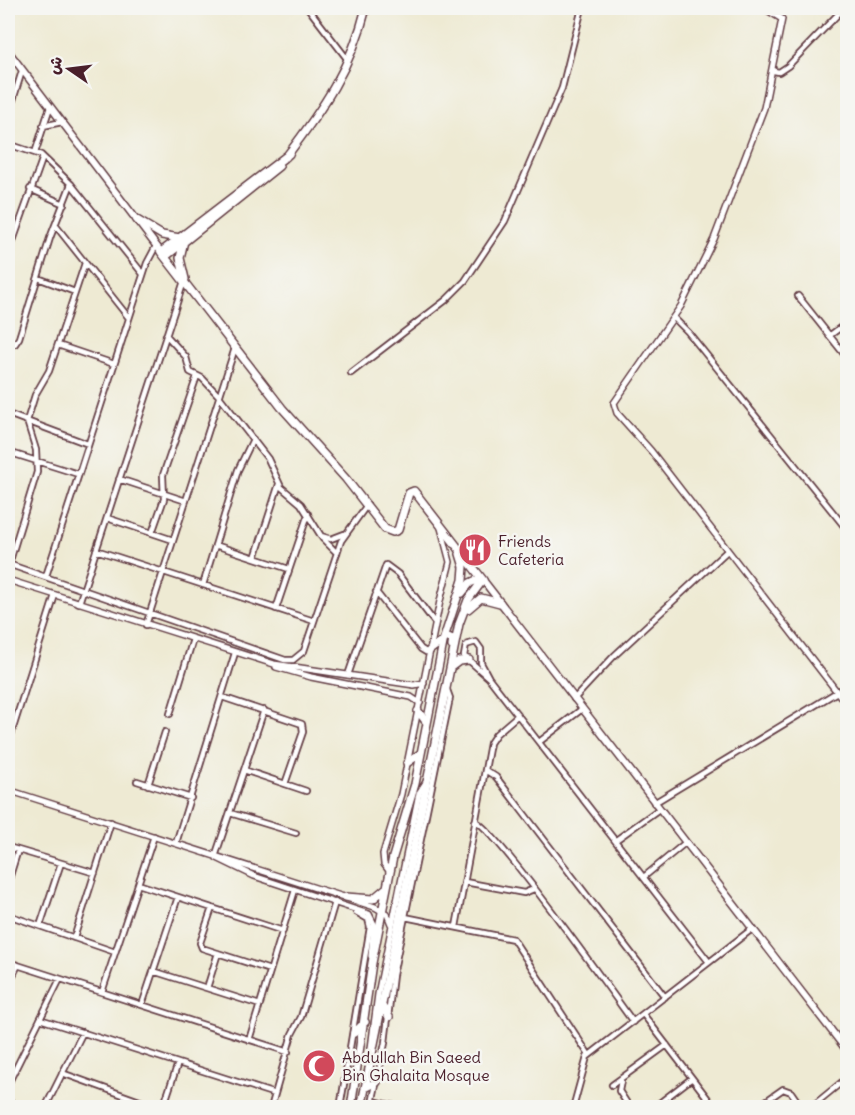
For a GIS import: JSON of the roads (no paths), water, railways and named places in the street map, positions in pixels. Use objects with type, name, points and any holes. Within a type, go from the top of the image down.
[{"type":"main road","points":[[161,252],[182,239],[289,154],[320,115],[349,61],[366,8]]},
{"type":"main road","points":[[8,51],[282,408],[391,532],[398,530],[411,491],[421,500],[848,1052]]},
{"type":"main road","points":[[137,220],[162,235],[182,239]]},
{"type":"main road","points":[[182,239],[180,263],[186,284]]},
{"type":"main road","points":[[405,509],[411,501],[421,500]]},
{"type":"main road","points":[[351,1107],[372,963],[390,872],[421,753],[444,638],[464,572],[458,548]]},
{"type":"main road","points":[[450,616],[468,585],[482,579]]},
{"type":"main road","points":[[361,1107],[421,824],[426,782],[456,642],[465,606],[482,579]]},
{"type":"main road","points":[[456,642],[466,613],[473,602],[484,598],[500,603]]},
{"type":"main road","points":[[430,650],[449,636],[453,639],[451,664]]},
{"type":"main road","points":[[451,664],[469,660]]},
{"type":"main road","points":[[419,707],[427,723]]},
{"type":"main road","points":[[407,763],[421,753]]},
{"type":"main road","points":[[345,901],[373,899],[387,887]]},
{"type":"main road","points":[[382,1006],[389,1017]]},
{"type":"main road","points":[[354,1033],[365,1022]]},
{"type":"main road","points":[[365,1088],[377,1082]]},
{"type":"street","points":[[308,8],[349,61]]},
{"type":"street","points":[[351,373],[447,300],[465,281],[505,221],[562,88],[582,8]]},
{"type":"street","points":[[764,8],[782,19],[774,71],[764,108],[724,217],[674,318],[615,398],[615,408],[848,706]]},
{"type":"street","points":[[774,71],[779,72],[788,66],[844,8]]},
{"type":"street","points":[[8,116],[22,71]]},
{"type":"street","points":[[35,153],[50,107]]},
{"type":"street","points":[[44,126],[62,123]]},
{"type":"street","points":[[8,144],[43,157],[71,184],[143,274]]},
{"type":"street","points":[[8,255],[43,157]]},
{"type":"street","points":[[8,346],[15,344],[19,339],[71,184]]},
{"type":"street","points":[[30,189],[64,204]]},
{"type":"street","points":[[56,226],[129,318]]},
{"type":"street","points":[[46,576],[143,274],[161,252]]},
{"type":"street","points":[[85,263],[49,371],[35,395],[27,421],[38,461],[35,479],[8,563],[288,660],[296,659],[303,653],[344,534],[367,505]]},
{"type":"street","points":[[38,278],[75,292]]},
{"type":"street","points":[[79,603],[166,335],[186,284]]},
{"type":"street","points":[[798,296],[848,359]]},
{"type":"street","points":[[674,318],[688,332],[848,531]]},
{"type":"street","points":[[830,336],[848,322]]},
{"type":"street","points":[[166,335],[186,357],[190,372],[219,396],[253,439],[270,462],[279,484],[308,514],[321,536],[337,553]]},
{"type":"street","points":[[58,345],[114,364]]},
{"type":"street","points":[[146,625],[235,348]]},
{"type":"street","points":[[152,533],[163,506],[163,476],[197,376]]},
{"type":"street","points":[[8,414],[88,444]]},
{"type":"street","points":[[203,585],[238,470],[253,439]]},
{"type":"street","points":[[8,452],[78,474]]},
{"type":"street","points":[[119,479],[186,501]]},
{"type":"street","points":[[255,558],[279,484]]},
{"type":"street","points":[[276,609],[308,514]]},
{"type":"street","points":[[107,518],[173,540]]},
{"type":"street","points":[[390,872],[382,857],[407,763],[435,623],[450,562],[440,524]]},
{"type":"street","points":[[321,536],[331,538],[344,534]]},
{"type":"street","points":[[215,545],[290,569]]},
{"type":"street","points":[[96,550],[314,621]]},
{"type":"street","points":[[574,699],[614,656],[727,551]]},
{"type":"street","points":[[348,675],[386,565],[398,573],[435,623]]},
{"type":"street","points":[[8,580],[311,677],[411,697],[419,707]]},
{"type":"street","points":[[376,592],[421,650],[426,652],[430,650]]},
{"type":"street","points":[[8,744],[55,595]]},
{"type":"street","points":[[170,714],[193,639]]},
{"type":"street","points":[[489,678],[481,663],[481,647],[476,642],[464,647],[464,656],[489,678],[710,962]]},
{"type":"street","points":[[176,843],[236,653]]},
{"type":"street","points":[[255,659],[418,686],[424,683]]},
{"type":"street","points":[[386,692],[411,694],[413,691],[412,687],[388,681]]},
{"type":"street","points":[[371,1107],[389,1017],[392,983],[421,824],[450,698],[446,687]]},
{"type":"street","points":[[654,803],[837,692]]},
{"type":"street","points":[[222,697],[297,720],[303,726],[285,784]]},
{"type":"street","points":[[539,742],[582,709]]},
{"type":"street","points":[[216,854],[264,710]]},
{"type":"street","points":[[456,927],[492,740],[518,715]]},
{"type":"street","points":[[148,785],[165,732]]},
{"type":"street","points":[[485,770],[496,777],[665,997]]},
{"type":"street","points":[[244,771],[306,791]]},
{"type":"street","points":[[137,782],[190,798]]},
{"type":"street","points":[[372,1055],[373,1023],[391,924],[419,793],[426,782]]},
{"type":"street","points":[[8,790],[216,854],[345,901],[372,917],[372,963]]},
{"type":"street","points":[[616,840],[659,809]]},
{"type":"street","points":[[230,813],[296,833]]},
{"type":"street","points":[[476,821],[485,827],[534,889],[633,1022]]},
{"type":"street","points":[[74,938],[111,822]]},
{"type":"street","points":[[102,992],[154,836]]},
{"type":"street","points":[[645,876],[685,843]]},
{"type":"street","points":[[8,847],[95,873]]},
{"type":"street","points":[[193,848],[248,874],[295,890],[335,902],[345,901],[383,910],[391,924]]},
{"type":"street","points":[[8,882],[18,850]]},
{"type":"street","points":[[40,926],[61,863]]},
{"type":"street","points":[[465,882],[524,893],[534,889]]},
{"type":"street","points":[[138,884],[283,931]]},
{"type":"street","points":[[249,1040],[295,890]]},
{"type":"street","points":[[142,1005],[178,897]]},
{"type":"street","points":[[340,1107],[354,1033],[370,924],[366,917],[345,901]]},
{"type":"street","points":[[271,1107],[293,1031],[302,1017],[335,902]]},
{"type":"street","points":[[212,908],[202,938],[204,946],[210,951],[270,970]]},
{"type":"street","points":[[8,915],[115,952]]},
{"type":"street","points":[[405,917],[514,940],[589,1055]]},
{"type":"street","points":[[573,1107],[584,1062],[589,1055],[752,929]]},
{"type":"street","points":[[207,988],[218,953]]},
{"type":"street","points":[[8,962],[288,1052]]},
{"type":"street","points":[[8,985],[18,965]]},
{"type":"street","points":[[153,971],[260,1005]]},
{"type":"street","points":[[8,1084],[60,979]]},
{"type":"street","points":[[643,1014],[715,1107]]},
{"type":"street","points":[[40,1019],[275,1094]]},
{"type":"street","points":[[45,1107],[83,1032]]},
{"type":"street","points":[[612,1084],[667,1045]]},
{"type":"street","points":[[62,1073],[161,1107],[178,1063]]},
{"type":"street","points":[[810,1107],[848,1077]]},
{"type":"street","points":[[652,1107],[692,1078]]},
{"type":"street","points":[[622,1079],[619,1091],[630,1107]]},
{"type":"street","points":[[756,1107],[783,1089],[791,1092],[802,1107]]},
{"type":"street","points":[[124,1107],[128,1096]]},
{"type":"street","points":[[373,1101],[402,1107]]},
{"type":"street","points":[[8,1102],[24,1107]]},
{"type":"place","name":"Friends Cafeteria","points":[[475,550]]},
{"type":"place","name":"Abdullah Bin Saeed Bin Ghalaita Mosque","points":[[319,1066]]}]
